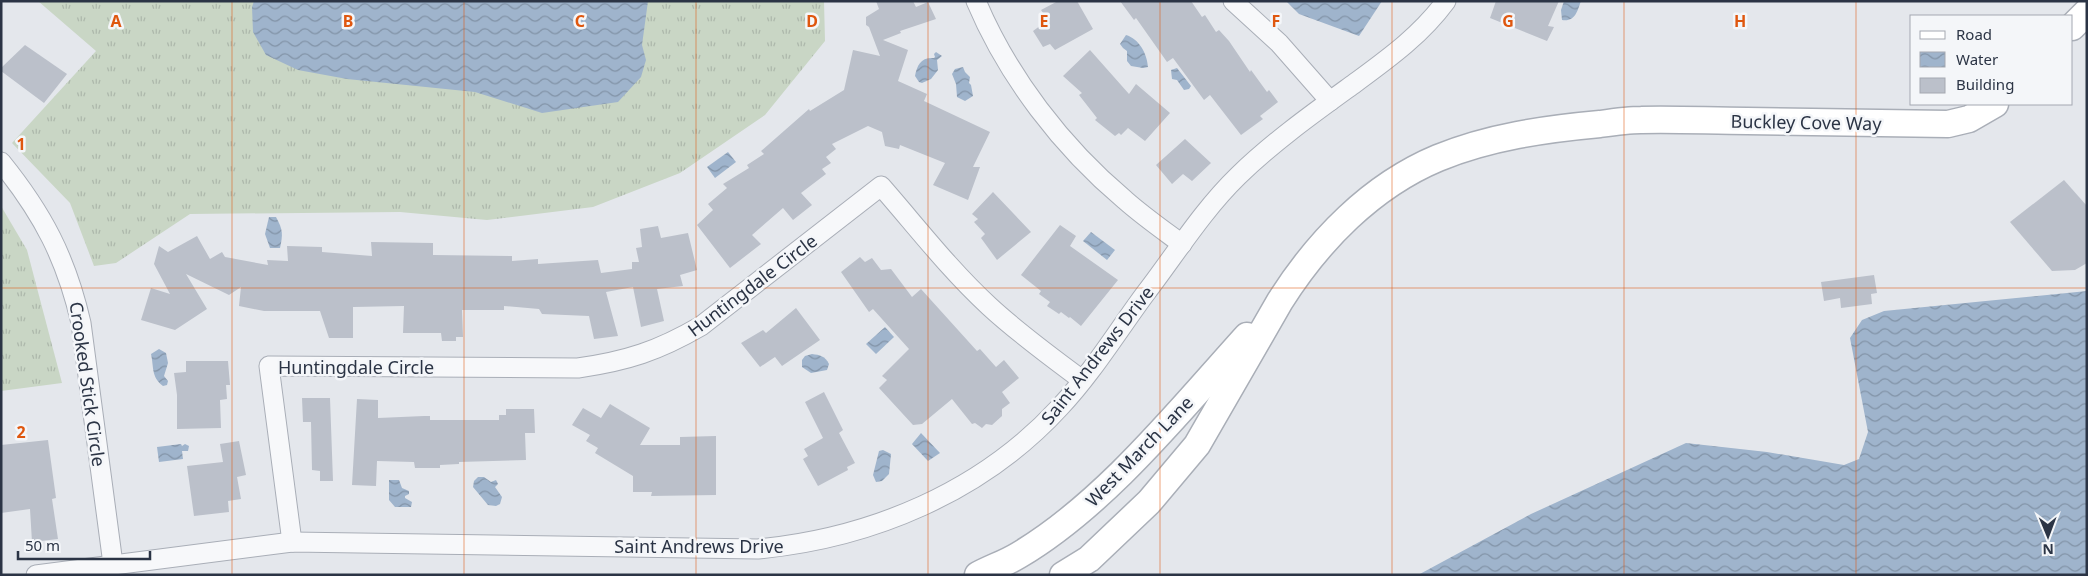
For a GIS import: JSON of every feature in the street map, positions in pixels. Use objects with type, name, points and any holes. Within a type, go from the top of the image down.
[{"type":"street","points":[[976,1],[1005,58],[1055,129],[1087,165],[1125,200],[1182,244]]},
{"type":"street","points":[[1233,1],[1279,43],[1330,102]]},
{"type":"street","name":"Saint Andrews Drive","points":[[36,575],[292,542],[758,549],[797,545],[840,536],[931,502],[966,484],[1005,459],[1033,435],[1061,406],[1082,380],[1182,244],[1236,178],[1268,147],[1406,45],[1428,25],[1446,1]]},
{"type":"street","points":[[2073,27],[2087,12]]},
{"type":"street","name":"Buckley Cove Way","points":[[1612,122],[1639,120],[1948,124],[1969,119],[1994,105]]},
{"type":"street","name":"West March Lane","points":[[1064,575],[1090,559],[1142,509],[1197,445],[1293,279],[1326,239],[1358,208],[1399,179],[1437,159],[1477,145],[1506,137],[1572,126],[1612,122]]},
{"type":"street","name":"Crooked Stick Circle","points":[[1,162],[42,217],[60,253],[74,293],[81,323],[113,564]]},
{"type":"street","name":"Huntingdale Circle","points":[[292,542],[269,366],[578,368],[615,363],[673,342],[701,326],[881,186],[951,267],[988,305],[1030,342],[1082,380]]},
{"type":"street","name":"West March Lane","points":[[978,575],[1019,555],[1063,526],[1099,494],[1175,416],[1280,301]]},
{"type":"green space","points":[[38,1],[824,1],[825,41],[765,115],[680,173],[593,207],[487,220],[400,212],[190,214],[116,263],[94,266],[70,203],[12,143],[96,51]]},
{"type":"green space","points":[[1,206],[27,250],[62,383],[1,391]]},
{"type":"water","points":[[254,1],[648,1],[642,45],[646,60],[641,77],[618,102],[542,113],[475,92],[347,79],[298,70],[266,55],[253,32],[252,7]]},
{"type":"water","points":[[1286,1],[1382,1],[1359,36],[1299,14]]},
{"type":"water","points":[[1564,1],[1581,1],[1573,18],[1562,20],[1561,10]]},
{"type":"water","points":[[1126,35],[1142,47],[1148,67],[1131,66],[1127,61],[1127,51],[1120,44]]},
{"type":"water","points":[[936,52],[942,56],[937,60],[938,70],[931,79],[922,83],[919,82],[915,76],[918,65],[923,60],[934,58]]},
{"type":"water","points":[[963,67],[970,77],[969,83],[973,96],[965,101],[957,97],[956,84],[952,74],[955,69]]},
{"type":"water","points":[[1177,68],[1191,86],[1189,89],[1184,90],[1177,80],[1172,79],[1171,70]]},
{"type":"water","points":[[728,152],[736,162],[715,178],[707,167]]},
{"type":"water","points":[[269,217],[276,217],[280,225],[282,235],[280,248],[270,248],[265,234]]},
{"type":"water","points":[[1091,232],[1115,250],[1107,260],[1083,241]]},
{"type":"water","points":[[2087,291],[2087,575],[1418,575],[1531,514],[1686,443],[1767,452],[1844,465],[1859,459],[1868,432],[1850,338],[1862,320],[1884,311]]},
{"type":"water","points":[[885,327],[894,337],[876,354],[866,344]]},
{"type":"water","points":[[159,349],[166,353],[168,363],[164,376],[168,381],[167,385],[163,386],[156,379],[151,354]]},
{"type":"water","points":[[812,354],[820,355],[826,359],[829,364],[827,370],[811,373],[802,367],[802,360],[805,356]]},
{"type":"water","points":[[921,433],[940,453],[928,461],[912,444]]},
{"type":"water","points":[[181,444],[182,446],[185,444],[189,446],[188,451],[182,451],[183,459],[159,462],[157,447]]},
{"type":"water","points":[[883,450],[891,454],[889,474],[882,481],[876,482],[873,475],[879,451]]},
{"type":"water","points":[[478,477],[484,477],[491,482],[496,480],[498,484],[495,487],[502,497],[500,504],[496,506],[488,505],[473,487],[474,481]]},
{"type":"water","points":[[389,480],[399,480],[402,488],[409,491],[405,498],[412,502],[411,507],[395,507],[389,500]]},
{"type":"building","points":[[876,1],[913,1],[916,7],[928,2],[936,19],[900,31],[901,33],[883,40],[908,50],[898,81],[927,94],[924,101],[990,132],[973,167],[980,167],[968,200],[933,185],[945,163],[900,145],[899,149],[885,146],[882,132],[868,126],[832,144],[836,149],[826,157],[831,163],[822,169],[826,174],[801,193],[812,205],[793,220],[783,208],[752,235],[761,244],[730,268],[697,225],[713,210],[708,204],[727,188],[723,184],[749,168],[747,165],[764,154],[761,151],[809,109],[810,111],[844,90],[853,50],[880,56],[869,27],[866,25],[866,17],[879,9]]},
{"type":"building","points":[[1058,1],[1077,1],[1093,29],[1055,50],[1050,44],[1043,47],[1033,31],[1048,20],[1041,10]]},
{"type":"building","points":[[1120,1],[1191,1],[1202,17],[1205,15],[1216,32],[1219,30],[1229,41],[1250,72],[1251,70],[1267,92],[1269,90],[1278,102],[1260,116],[1263,119],[1241,135],[1210,95],[1204,100],[1173,58],[1167,62],[1136,18],[1134,20]]},
{"type":"building","points":[[1496,1],[1559,1],[1548,26],[1554,27],[1547,41],[1490,18]]},
{"type":"building","points":[[25,45],[67,74],[44,103],[1,71],[1,68]]},
{"type":"building","points":[[1090,50],[1129,94],[1136,84],[1170,113],[1145,141],[1128,128],[1121,135],[1119,133],[1115,136],[1095,120],[1097,118],[1079,95],[1082,93],[1063,76]]},
{"type":"building","points":[[1185,139],[1211,163],[1192,181],[1183,174],[1172,184],[1156,165]]},
{"type":"building","points":[[2064,180],[2087,206],[2087,263],[2075,270],[2052,271],[2010,222]]},
{"type":"building","points":[[993,192],[1031,232],[997,260],[981,238],[985,234],[974,222],[978,219],[972,214]]},
{"type":"building","points":[[1060,225],[1076,236],[1070,246],[1118,280],[1081,326],[1070,317],[1061,312],[1059,314],[1047,306],[1050,302],[1039,294],[1041,291],[1021,275]]},
{"type":"building","points":[[658,226],[661,238],[688,233],[697,270],[680,275],[683,286],[657,289],[664,321],[641,327],[633,287],[606,292],[618,336],[594,339],[589,316],[542,314],[539,309],[504,306],[504,310],[462,310],[463,337],[456,337],[456,341],[442,341],[441,333],[403,333],[404,306],[353,307],[353,338],[329,338],[320,311],[264,311],[239,306],[241,287],[229,295],[186,274],[207,309],[175,330],[141,320],[151,288],[170,294],[154,264],[159,246],[168,252],[197,236],[210,259],[222,252],[225,257],[268,265],[267,260],[288,261],[287,246],[322,247],[322,252],[372,256],[371,242],[433,243],[433,255],[512,256],[512,261],[538,259],[538,264],[598,260],[601,273],[632,269],[632,262],[639,262],[636,248],[642,247],[640,229]]},
{"type":"building","points":[[860,257],[865,262],[872,258],[881,270],[891,269],[912,297],[921,289],[977,351],[980,349],[996,367],[1004,360],[1019,378],[1002,392],[1010,403],[1002,409],[1002,416],[992,425],[986,424],[982,428],[975,423],[972,424],[952,399],[922,424],[913,425],[879,388],[887,380],[882,376],[909,349],[873,309],[869,312],[841,272]]},
{"type":"building","points":[[1874,275],[1877,293],[1871,294],[1872,304],[1841,308],[1840,298],[1824,301],[1821,282]]},
{"type":"building","points":[[796,308],[820,340],[782,366],[775,357],[760,367],[741,343],[763,330],[766,333]]},
{"type":"building","points":[[186,361],[228,361],[230,385],[226,385],[227,399],[220,400],[221,428],[177,429],[177,395],[174,373],[186,372]]},
{"type":"building","points":[[824,392],[843,430],[839,433],[855,463],[847,467],[848,470],[818,486],[803,459],[808,456],[804,449],[823,438],[805,402]]},
{"type":"building","points":[[302,398],[330,398],[333,481],[320,481],[320,471],[312,470],[311,422],[303,422]]},
{"type":"building","points":[[357,399],[378,400],[378,418],[430,416],[430,420],[499,420],[499,415],[506,415],[506,409],[534,409],[535,433],[525,433],[526,460],[459,462],[459,464],[440,465],[440,468],[415,468],[414,462],[377,461],[376,486],[352,485]]},
{"type":"building","points":[[610,404],[650,428],[640,445],[680,445],[680,437],[716,436],[716,495],[651,496],[652,492],[633,492],[633,476],[595,453],[598,448],[586,441],[590,435],[572,425],[583,408],[601,418]]},
{"type":"building","points":[[48,440],[56,498],[52,499],[58,539],[32,542],[30,509],[1,513],[1,445]]},
{"type":"building","points":[[239,441],[246,475],[237,477],[241,499],[228,501],[229,512],[194,516],[187,466],[223,462],[220,444]]}]
